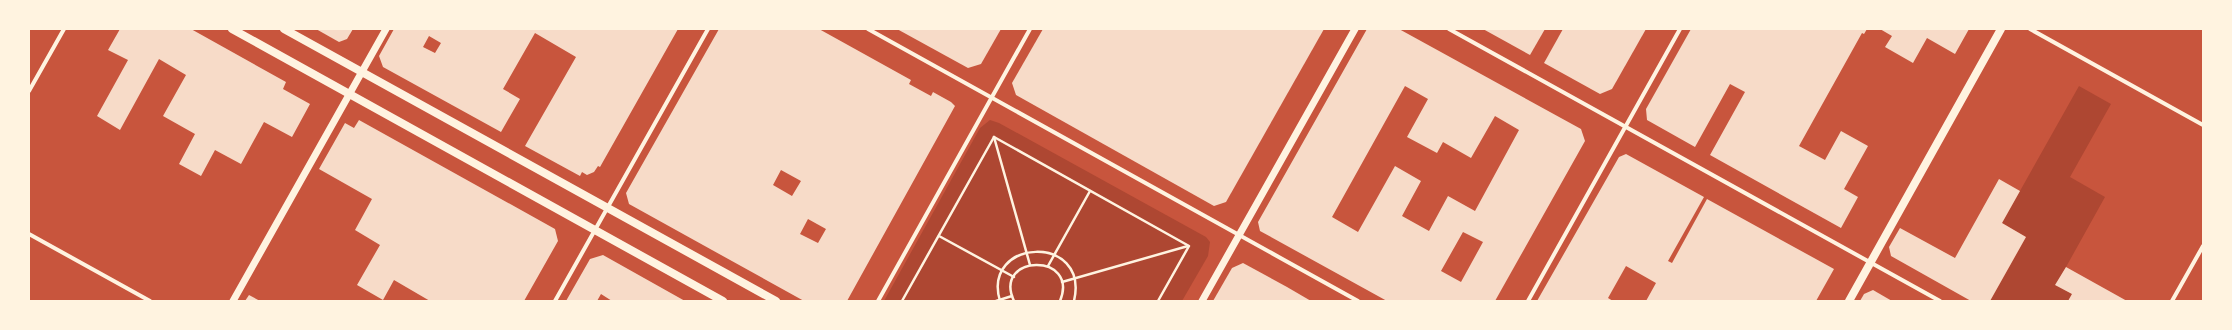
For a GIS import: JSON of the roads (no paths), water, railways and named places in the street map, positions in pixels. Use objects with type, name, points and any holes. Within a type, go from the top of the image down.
[{"type":"main road","points":[[232,29],[723,301]]},
{"type":"main road","points":[[284,29],[776,301]]},
{"type":"main road","points":[[1849,301],[2001,29]]},
{"type":"street","points":[[29,91],[64,29]]},
{"type":"street","points":[[233,301],[386,29]]},
{"type":"street","points":[[554,301],[708,29]]},
{"type":"street","points":[[868,29],[1358,301]]},
{"type":"street","points":[[878,301],[1030,29]]},
{"type":"street","points":[[1202,301],[1355,29]]},
{"type":"street","points":[[1450,29],[1940,301]]},
{"type":"street","points":[[1528,301],[1680,29]]},
{"type":"street","points":[[2030,29],[2203,125]]},
{"type":"street","points":[[29,234],[150,301]]},
{"type":"street","points":[[2172,301],[2203,246]]}]
